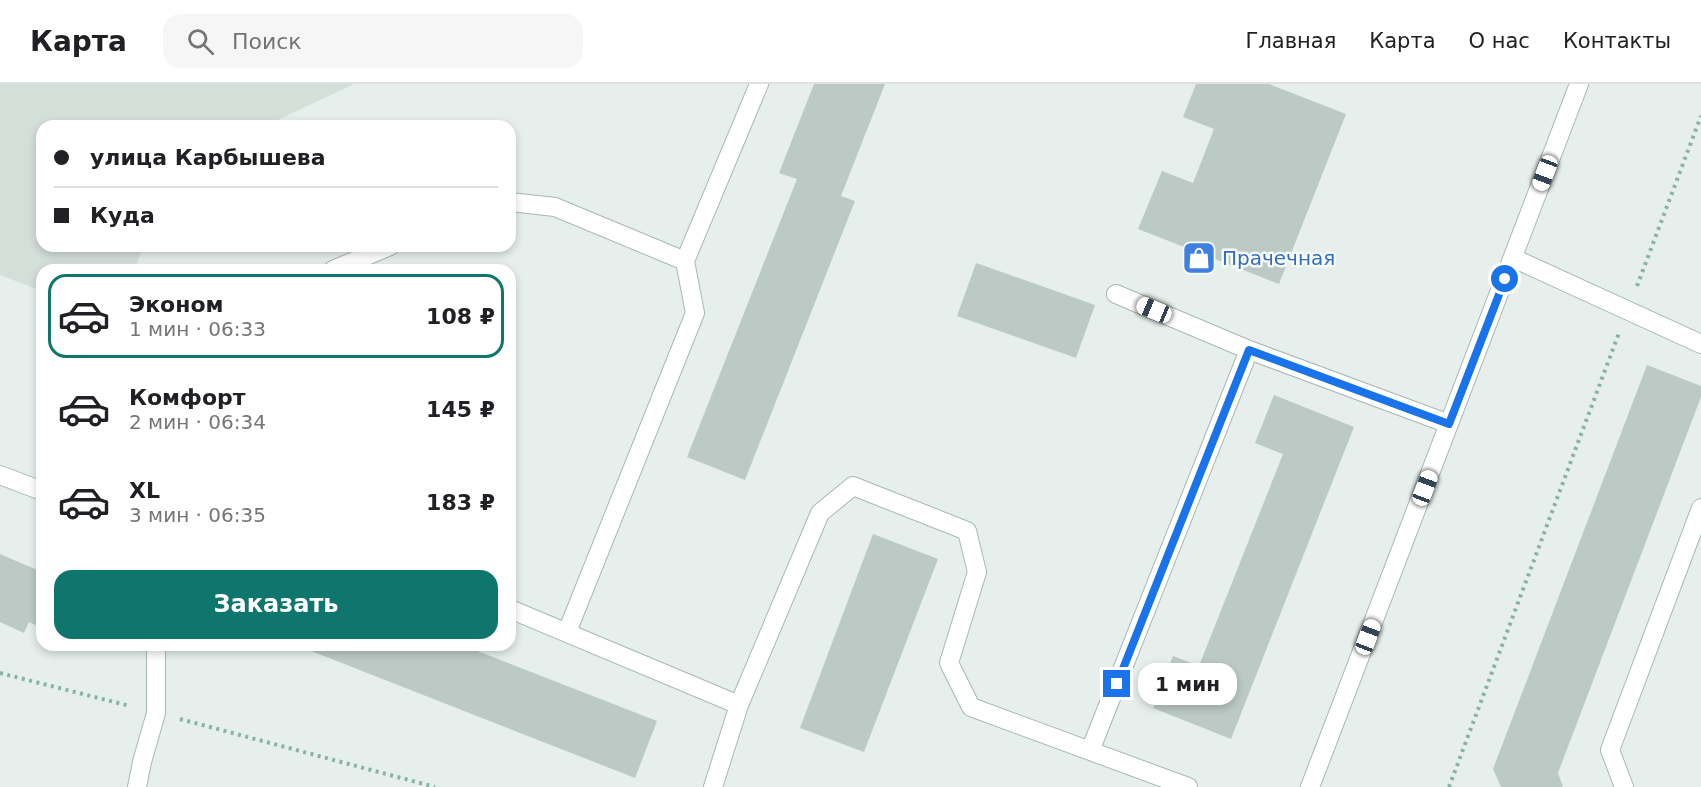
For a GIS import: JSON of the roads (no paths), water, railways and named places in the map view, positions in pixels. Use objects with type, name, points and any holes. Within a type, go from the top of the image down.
[{"type":"street","points":[[567,632],[695,313],[685,261],[759,84]]},
{"type":"street","points":[[1310,787],[1513,258],[1576,85]]},
{"type":"street","points":[[516,203],[555,207],[685,261]]},
{"type":"street","points":[[347,264],[376,252]]},
{"type":"street","points":[[1513,258],[1701,344]]},
{"type":"street","points":[[1116,294],[1249,350],[1449,424]]},
{"type":"street","points":[[1090,751],[1249,350]]},
{"type":"street","points":[[0,475],[36,490]]},
{"type":"street","points":[[713,787],[740,705],[820,513],[853,486],[967,531],[977,572],[950,663],[971,707],[1188,787]]},
{"type":"street","points":[[1624,787],[1610,750],[1701,508]]},
{"type":"street","points":[[516,611],[740,705]]},
{"type":"street","points":[[137,787],[156,713],[156,651]]},
{"type":"place","name":"Прачечная","points":[[1199,258]]}]
